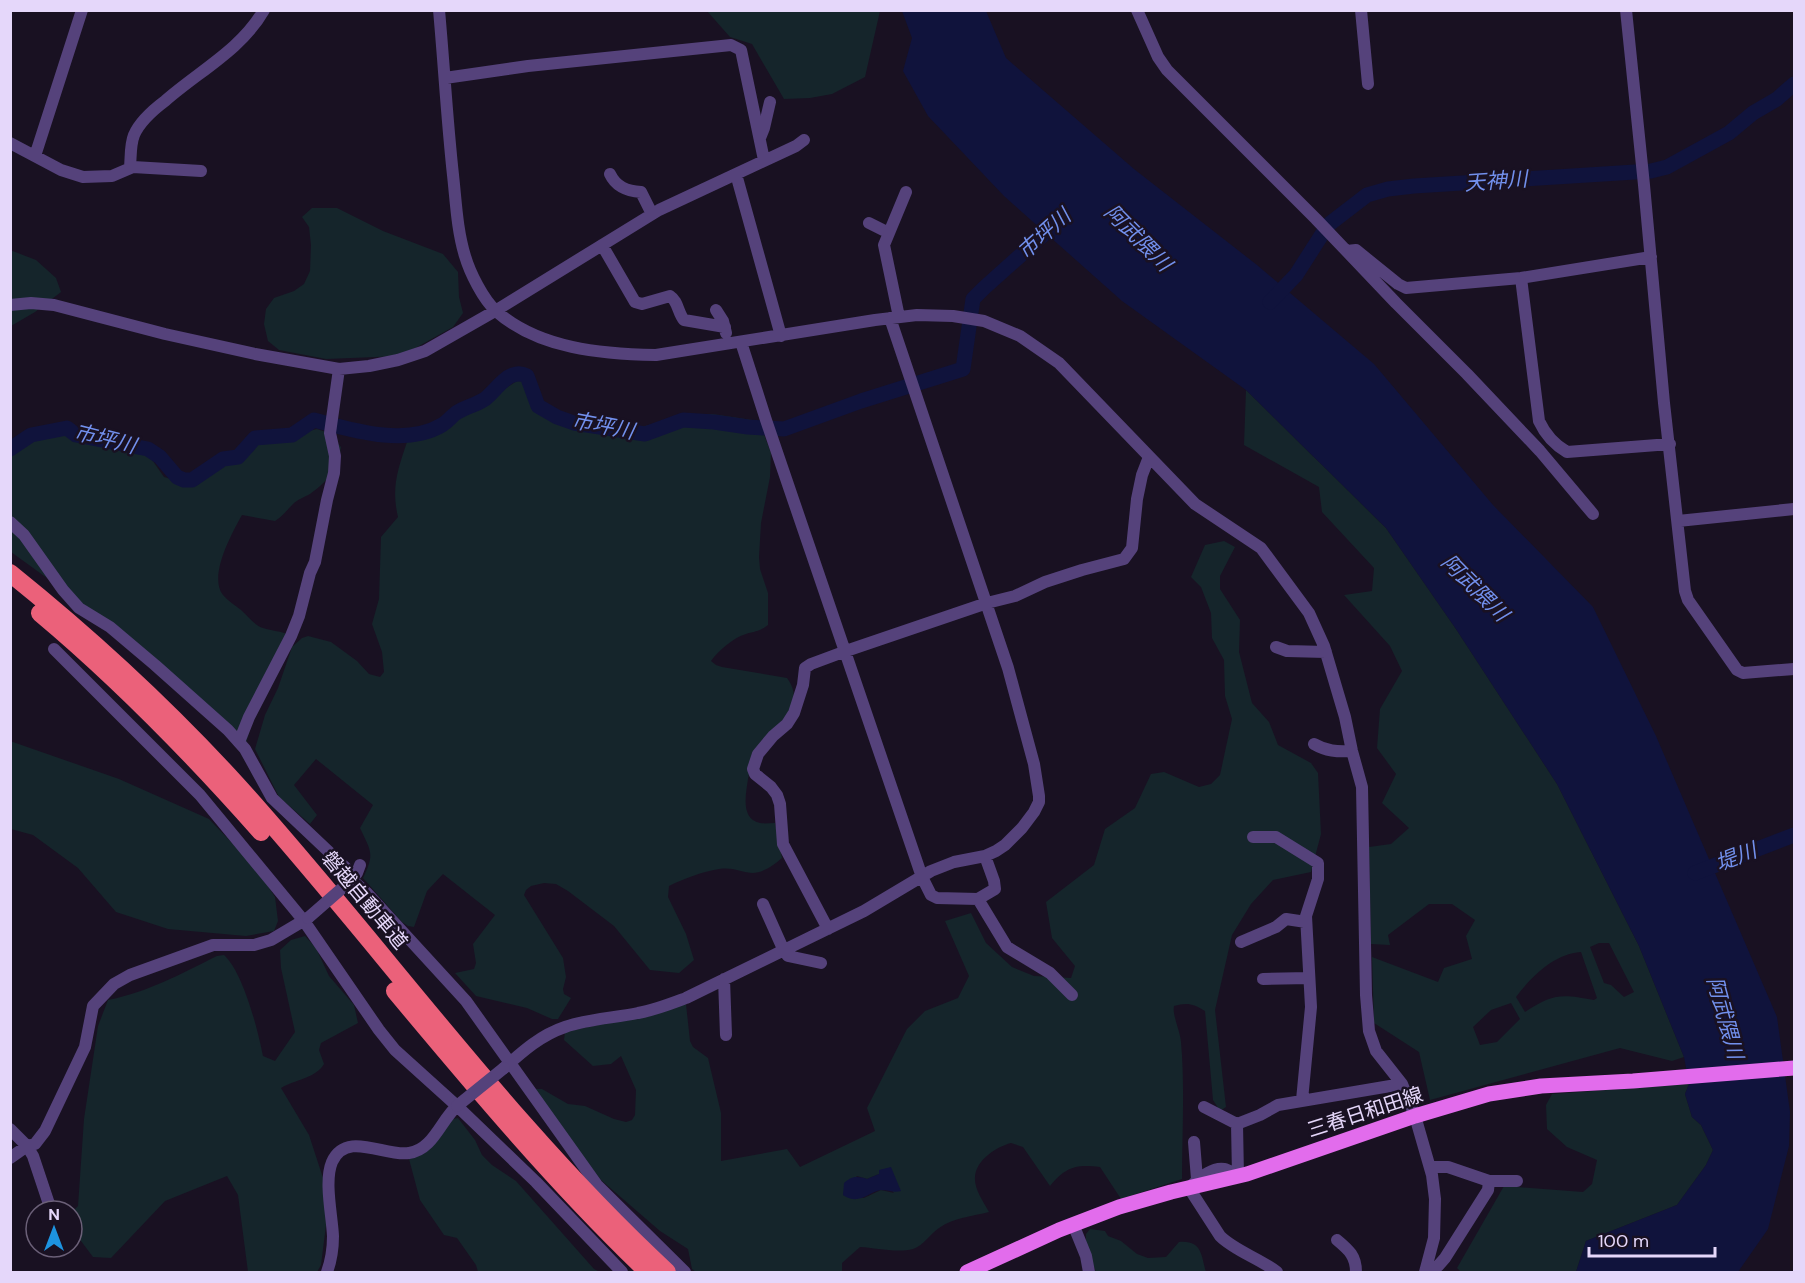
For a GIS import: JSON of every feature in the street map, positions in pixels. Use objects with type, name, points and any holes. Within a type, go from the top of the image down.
[{"type":"highway","name":"磐越自動車道","points":[[10,573],[71,622],[121,667],[198,744],[302,859],[482,1075],[541,1142],[602,1208],[667,1272]]},
{"type":"highway","name":"磐越自動車道","points":[[10,588],[129,692],[191,754],[300,876],[495,1110],[579,1203],[648,1272]]},
{"type":"main road","name":"三春日和田線","points":[[967,1272],[1073,1224],[1119,1207],[1193,1184],[1238,1176],[1275,1165],[1415,1116],[1489,1094],[1522,1088],[1794,1068]]},
{"type":"street","points":[[35,156],[82,10]]},
{"type":"street","points":[[130,167],[133,137],[144,120],[183,86],[239,43],[252,30],[264,10]]},
{"type":"street","points":[[439,10],[458,219],[465,257],[476,282],[495,311],[524,331],[541,339],[621,355],[656,355],[894,317],[936,314],[984,321],[1020,336],[1059,363],[1195,504],[1260,546],[1309,613],[1326,652],[1360,776],[1364,796],[1366,983],[1369,1031],[1376,1051],[1402,1084],[1415,1116],[1430,1167],[1435,1199],[1434,1238],[1425,1271]]},
{"type":"street","points":[[1137,10],[1158,57],[1167,70],[1475,382],[1540,451],[1593,514]]},
{"type":"street","points":[[1361,10],[1368,84]]},
{"type":"street","points":[[1626,10],[1664,403],[1685,591],[1688,600],[1737,670],[1743,673],[1794,669]]},
{"type":"street","points":[[445,78],[528,66],[731,45],[741,50],[764,160]]},
{"type":"street","points":[[759,140],[770,102]]},
{"type":"street","points":[[10,304],[54,305],[165,334],[255,354],[339,369],[369,366],[425,351],[495,311],[652,214],[796,146],[804,140]]},
{"type":"street","points":[[10,143],[61,170],[83,177],[112,176],[130,167],[201,171]]},
{"type":"street","points":[[610,174],[621,187],[629,191],[641,192],[652,214]]},
{"type":"street","points":[[736,174],[781,336]]},
{"type":"street","points":[[327,1272],[331,1260],[333,1238],[330,1172],[335,1157],[341,1150],[359,1146],[394,1153],[417,1152],[434,1138],[446,1118],[457,1106],[529,1046],[564,1027],[577,1023],[640,1013],[686,998],[864,911],[943,866],[985,856],[1005,845],[1022,828],[1037,806],[1040,796],[1027,732],[894,317],[884,245],[906,192]]},
{"type":"street","points":[[869,223],[889,233]]},
{"type":"street","points":[[602,245],[635,302],[642,304],[670,296],[673,297],[684,320],[725,327]]},
{"type":"street","points":[[1347,251],[1356,250],[1406,288],[1521,278],[1650,257]]},
{"type":"street","points":[[1521,278],[1539,421],[1544,432],[1567,452],[1670,444]]},
{"type":"street","points":[[716,310],[725,327],[727,344]]},
{"type":"street","points":[[741,342],[922,877],[931,895],[937,898],[968,900],[978,899],[995,890],[985,856]]},
{"type":"street","points":[[239,742],[249,717],[291,636],[315,562],[334,473],[335,456],[330,433],[339,369]]},
{"type":"street","points":[[828,929],[783,844],[780,804],[777,795],[755,774],[753,769],[758,754],[787,724],[794,713],[806,668],[846,651],[987,603],[1015,596],[1045,582],[1124,559],[1132,548],[1137,498],[1149,457]]},
{"type":"street","points":[[1678,521],[1794,509]]},
{"type":"street","points":[[10,522],[24,535],[63,590],[79,608],[110,627],[202,706],[239,742],[273,798],[345,868],[350,882],[367,893],[466,1001],[506,1065],[597,1185],[686,1272]]},
{"type":"street","points":[[1276,647],[1287,651],[1326,652]]},
{"type":"street","points":[[54,649],[200,795],[306,920],[395,1050],[457,1106],[568,1214],[622,1272]]},
{"type":"street","points":[[1314,744],[1325,750],[1352,751]]},
{"type":"street","points":[[1253,837],[1276,837],[1318,863],[1318,879],[1306,916],[1311,1007],[1302,1100]]},
{"type":"street","points":[[10,1158],[27,1146],[35,1144],[45,1131],[85,1047],[93,1006],[114,984],[130,975],[213,945],[254,945],[271,940],[306,920],[350,882],[360,865]]},
{"type":"street","points":[[978,899],[1007,947],[1050,973],[1072,994]]},
{"type":"street","points":[[763,904],[788,956],[821,963]]},
{"type":"street","points":[[1241,942],[1276,927],[1287,919],[1306,922]]},
{"type":"street","points":[[1263,979],[1308,978]]},
{"type":"street","points":[[723,979],[726,1035]]},
{"type":"street","points":[[1204,1107],[1237,1124],[1278,1105],[1402,1084]]},
{"type":"street","points":[[1237,1124],[1238,1176]]},
{"type":"street","points":[[10,1129],[27,1146],[36,1164],[47,1199]]},
{"type":"street","points":[[1194,1142],[1193,1184],[1220,1236],[1226,1242],[1277,1272]]},
{"type":"street","points":[[1430,1167],[1448,1167],[1489,1181],[1517,1181]]},
{"type":"street","points":[[1425,1271],[1438,1266],[1445,1258],[1488,1190],[1489,1181]]},
{"type":"street","points":[[1073,1224],[1086,1256],[1087,1271]]},
{"type":"street","points":[[1337,1240],[1351,1252],[1356,1263],[1356,1272]]},
{"type":"shaded area","points":[[707,11],[880,11],[865,77],[832,94],[784,99],[752,44],[730,37]]},
{"type":"shaded area","points":[[312,208],[337,208],[383,231],[443,254],[458,272],[459,297],[463,313],[453,327],[401,356],[326,359],[279,350],[268,341],[264,324],[266,309],[274,298],[294,291],[304,284],[310,271],[309,227],[302,217]]},
{"type":"shaded area","points":[[10,250],[36,260],[56,278],[61,292],[35,312],[11,326]]},
{"type":"shaded area","points":[[517,381],[529,382],[543,407],[593,426],[638,428],[686,414],[713,414],[759,421],[771,453],[770,477],[761,523],[759,557],[760,569],[768,593],[768,625],[731,641],[711,661],[722,667],[787,678],[793,689],[794,700],[785,720],[753,758],[746,798],[749,817],[762,823],[775,823],[782,858],[760,872],[719,869],[669,886],[668,897],[686,934],[694,960],[679,973],[650,970],[614,926],[556,884],[544,883],[531,886],[526,890],[524,895],[563,958],[566,977],[564,994],[571,998],[558,1019],[552,1019],[527,1008],[476,996],[455,973],[474,969],[476,963],[473,944],[495,915],[443,874],[427,891],[414,927],[402,922],[363,878],[370,853],[360,828],[373,805],[316,759],[294,785],[317,815],[310,824],[279,797],[255,749],[265,715],[278,688],[292,647],[302,638],[308,636],[331,642],[357,661],[369,674],[380,677],[384,672],[382,652],[372,624],[379,599],[381,537],[398,517],[395,487],[407,442],[410,437],[434,429],[467,406],[490,398]]},
{"type":"shaded area","points":[[1246,390],[1386,528],[1456,629],[1557,784],[1639,946],[1684,1057],[1672,1061],[1620,1048],[1430,1100],[1419,1052],[1374,1023],[1372,957],[1438,982],[1444,968],[1472,959],[1466,936],[1475,920],[1452,904],[1429,904],[1388,935],[1390,945],[1371,944],[1369,847],[1391,844],[1409,828],[1382,803],[1396,774],[1377,748],[1380,709],[1402,671],[1390,646],[1344,595],[1372,591],[1374,568],[1322,512],[1319,487],[1244,445]],"holes":[[[1599,943],[1609,943],[1634,992],[1624,997],[1611,985],[1604,983],[1590,947]],[[1581,952],[1597,998],[1594,1000],[1565,996],[1551,998],[1525,1012],[1516,997],[1544,967],[1571,954]],[[1511,1003],[1520,1019],[1497,1042],[1480,1045],[1473,1027],[1491,1010]]]},
{"type":"shaded area","points":[[317,429],[329,433],[341,447],[331,474],[316,489],[295,503],[275,521],[242,515],[220,566],[219,587],[225,597],[260,627],[290,635],[266,675],[245,747],[112,625],[11,552],[11,454],[39,436],[79,436],[141,450],[150,457],[164,477],[196,486],[220,466],[243,456],[262,439]]},
{"type":"shaded area","points":[[1224,541],[1235,547],[1220,576],[1220,589],[1240,620],[1239,652],[1252,703],[1269,722],[1278,745],[1311,763],[1318,773],[1321,834],[1311,872],[1273,880],[1251,904],[1232,935],[1215,1010],[1226,1107],[1220,1111],[1213,1100],[1205,1011],[1190,1004],[1174,1006],[1182,1059],[1182,1179],[1121,1199],[1100,1167],[1084,1166],[1066,1171],[1050,1186],[1023,1147],[1011,1143],[988,1155],[976,1171],[976,1186],[989,1212],[950,1222],[913,1249],[860,1247],[842,1263],[842,1272],[696,1272],[692,1269],[688,1249],[660,1231],[601,1180],[530,1089],[542,1089],[568,1104],[585,1106],[614,1119],[626,1122],[632,1120],[635,1115],[636,1090],[621,1056],[611,1064],[593,1066],[564,1040],[565,1032],[686,1004],[690,1041],[693,1047],[708,1058],[721,1113],[721,1161],[787,1149],[800,1167],[875,1131],[867,1108],[907,1029],[925,1011],[958,998],[969,976],[945,921],[971,913],[986,943],[1012,967],[1034,976],[1071,978],[1075,966],[1052,938],[1046,902],[1094,865],[1105,829],[1135,808],[1151,774],[1164,772],[1199,787],[1211,784],[1220,775],[1232,719],[1225,696],[1224,660],[1212,638],[1211,613],[1201,587],[1191,577],[1205,545]],"holes":[[[879,1174],[894,1193],[881,1190],[864,1198],[843,1195],[845,1189],[857,1176],[867,1179]]]},
{"type":"shaded area","points":[[10,741],[119,779],[209,819],[257,869],[275,897],[278,921],[274,931],[246,936],[168,929],[116,912],[78,868],[33,835],[11,829]]},
{"type":"shaded area","points":[[305,936],[316,948],[329,976],[354,1005],[358,1023],[321,1043],[319,1050],[324,1064],[316,1073],[281,1088],[309,1135],[325,1184],[326,1225],[321,1265],[317,1272],[248,1272],[238,1195],[227,1176],[165,1201],[111,1258],[93,1257],[84,1245],[84,1199],[78,1199],[84,1119],[98,1026],[108,1000],[151,987],[217,956],[224,955],[231,963],[243,988],[263,1056],[275,1061],[295,1032],[281,968],[280,950],[291,940]]},
{"type":"shaded area","points":[[1689,1084],[1685,1094],[1692,1117],[1701,1125],[1713,1150],[1706,1165],[1677,1205],[1586,1241],[1576,1272],[1461,1272],[1457,1268],[1504,1186],[1583,1192],[1592,1184],[1597,1160],[1567,1147],[1547,1129],[1546,1105],[1552,1094]]},
{"type":"shaded area","points":[[458,1118],[475,1140],[482,1155],[492,1165],[516,1181],[594,1269],[600,1272],[478,1272],[476,1265],[457,1238],[444,1235],[420,1200],[409,1159],[425,1153],[452,1119]]},
{"type":"shaded area","points":[[1090,1229],[1105,1231],[1108,1236],[1121,1241],[1137,1254],[1148,1258],[1166,1257],[1179,1242],[1192,1243],[1199,1250],[1206,1272],[1096,1272],[1086,1247],[1086,1234]]},
{"type":"water","name":"阿武隈川","points":[[902,11],[986,11],[1006,58],[1134,169],[1257,265],[1374,364],[1493,505],[1593,607],[1656,736],[1777,1017],[1790,1112],[1789,1146],[1768,1229],[1738,1272],[1576,1272],[1586,1241],[1677,1205],[1706,1165],[1713,1150],[1701,1125],[1692,1117],[1685,1094],[1689,1084],[1684,1057],[1639,946],[1557,784],[1456,629],[1386,528],[1246,390],[1122,301],[1004,196],[928,116],[903,71],[912,38]]},
{"type":"water","points":[[891,1167],[901,1191],[881,1190],[859,1199],[843,1195],[844,1183],[850,1179],[857,1177],[867,1179],[879,1174],[879,1170]]},
{"type":"waterway","name":"天神川","points":[[1270,302],[1296,275],[1328,225],[1367,195],[1388,189],[1414,186],[1651,171],[1667,167],[1729,133],[1794,84]]},
{"type":"waterway","name":"市坪川","points":[[10,449],[31,435],[67,428],[76,435],[148,449],[160,457],[177,477],[192,480],[223,459],[238,457],[255,438],[292,435],[314,420],[361,432],[395,436],[427,432],[442,425],[459,411],[485,399],[506,379],[519,374],[527,376],[538,406],[557,417],[574,423],[645,434],[683,420],[784,429],[861,401],[963,369],[973,299],[1061,219]]},
{"type":"waterway","name":"堤川","points":[[1695,873],[1794,835]]}]
